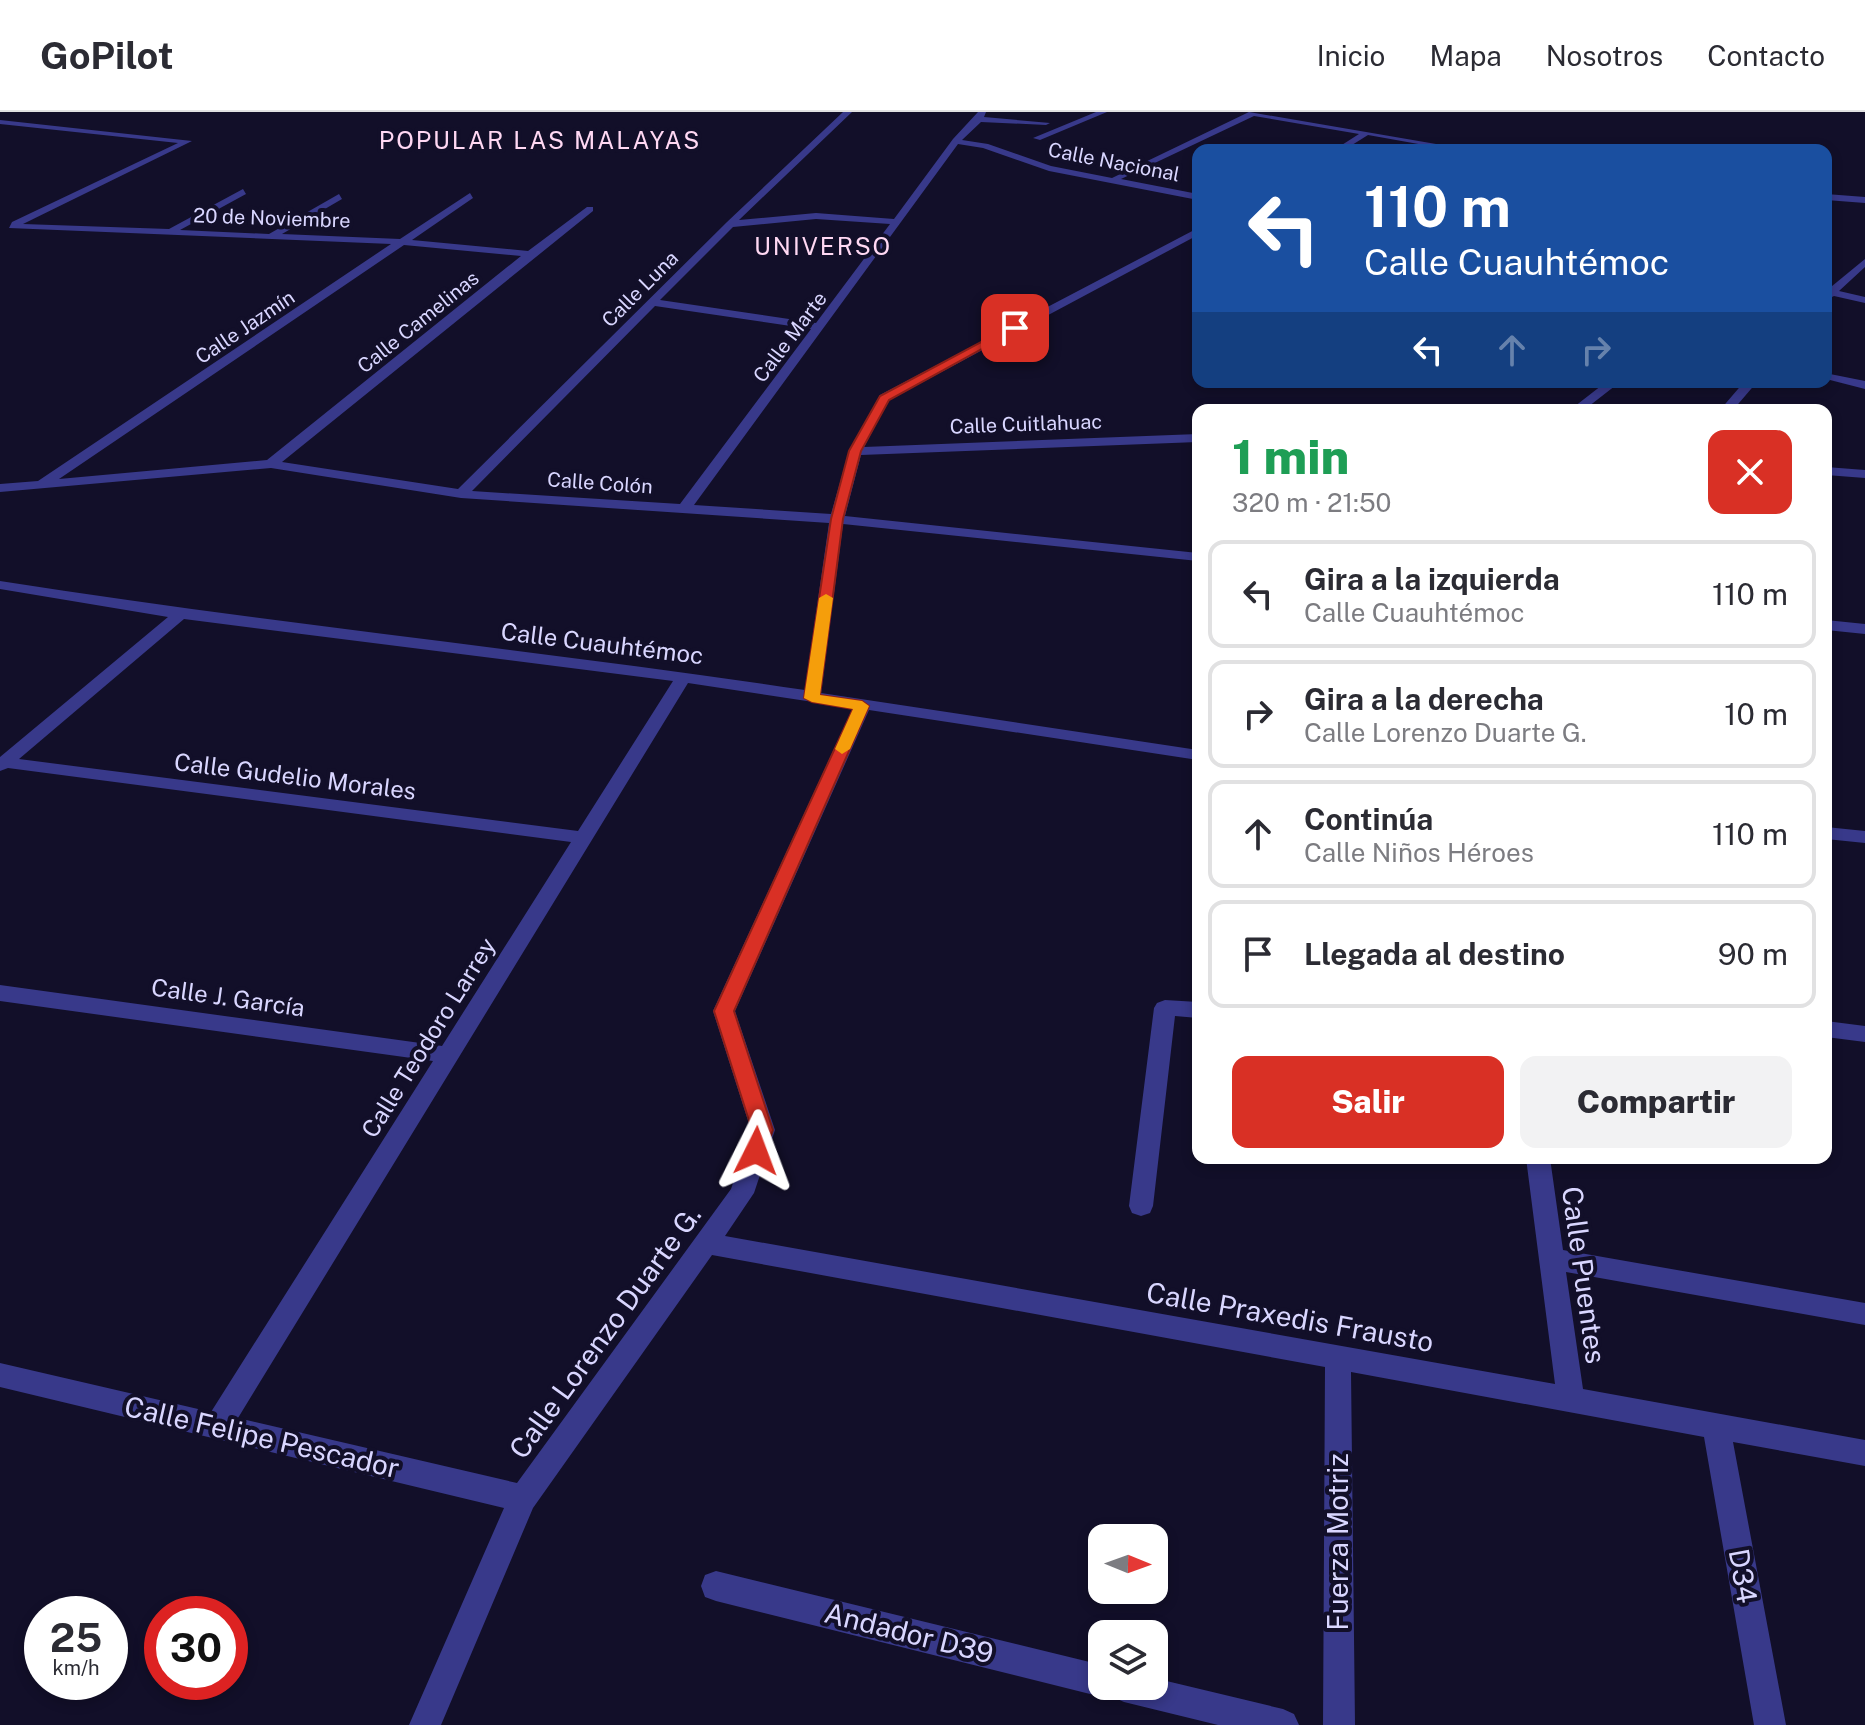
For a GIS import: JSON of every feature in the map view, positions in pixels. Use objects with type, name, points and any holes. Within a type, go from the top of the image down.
[{"type":"street","name":"Calle Luna","points":[[461,494],[730,224],[848,112]]},
{"type":"street","points":[[1024,158],[1051,112]]},
{"type":"street","points":[[1037,138],[1103,112]]},
{"type":"street","points":[[1115,179],[1253,113],[1431,144]]},
{"type":"street","points":[[981,116],[1046,123]]},
{"type":"street","name":"Calle Marte","points":[[684,509],[956,141],[981,116]]},
{"type":"street","points":[[0,122],[188,141],[0,231]]},
{"type":"street","points":[[1348,144],[1366,133]]},
{"type":"street","name":"Calle Nacional","points":[[956,141],[1024,158],[1049,168],[1192,196]]},
{"type":"street","points":[[170,232],[243,192]]},
{"type":"street","name":"Calle Jazmín","points":[[39,487],[470,196]]},
{"type":"street","points":[[271,236],[339,197]]},
{"type":"street","points":[[1832,197],[1865,200]]},
{"type":"street","name":"Calle Camelinas","points":[[271,464],[590,209]]},
{"type":"street","points":[[730,224],[816,216],[897,222]]},
{"type":"street","name":"20 de Noviembre","points":[[12,226],[405,242],[530,254]]},
{"type":"street","points":[[812,698],[837,519],[855,451],[884,398],[1192,234]]},
{"type":"street","points":[[1832,291],[1865,262]]},
{"type":"street","points":[[1832,294],[1865,300]]},
{"type":"street","points":[[653,302],[820,327]]},
{"type":"street","points":[[1834,377],[1865,385]]},
{"type":"street","points":[[1584,404],[1606,388]]},
{"type":"street","points":[[1731,404],[1746,388]]},
{"type":"street","name":"Calle Cuitlahuac","points":[[855,451],[1192,438]]},
{"type":"street","name":"Calle Colón","points":[[0,488],[39,487],[271,464],[461,494],[837,519],[1192,556]]},
{"type":"street","points":[[1832,471],[1865,474]]},
{"type":"street","name":"Calle Cuauhtémoc","points":[[0,585],[181,614],[683,677],[1192,754]]},
{"type":"street","points":[[1,764],[181,614]]},
{"type":"street","points":[[1832,626],[1865,629]]},
{"type":"street","name":"Calle Teodoro Larrey","points":[[218,1426],[683,677]]},
{"type":"street","name":"Calle Lorenzo Duarte G.","points":[[425,1725],[523,1498],[742,1193],[763,1130],[724,1011],[862,706]]},
{"type":"street","name":"Calle Gudelio Morales","points":[[1,764],[583,838]]},
{"type":"street","points":[[1832,834],[1865,837]]},
{"type":"street","name":"Calle J. García","points":[[0,993],[449,1055]]},
{"type":"street","points":[[1141,1206],[1165,1008],[1192,1010]]},
{"type":"street","points":[[1832,1030],[1865,1034]]},
{"type":"street","name":"Calle Puentes","points":[[1539,1164],[1571,1401]]},
{"type":"street","name":"Calle Praxedis Frausto","points":[[704,1243],[1865,1453]]},
{"type":"street","points":[[1552,1259],[1865,1314]]},
{"type":"street","name":"Fuerza Motriz","points":[[1338,1358],[1339,1725]]},
{"type":"street","name":"Calle Felipe Pescador","points":[[0,1375],[523,1498]]},
{"type":"street","name":"D34","points":[[1716,1427],[1770,1725]]},
{"type":"street","name":"Andador D39","points":[[716,1586],[1088,1678]]},
{"type":"street","points":[[1168,1697],[1283,1725]]},
{"type":"slow traffic","points":[[826,598],[812,698],[862,706],[842,749]]},
{"type":"district","name":"POPULAR LAS MALAYAS","points":[[540,141]]},
{"type":"district","name":"UNIVERSO","points":[[823,247]]},
{"type":"route","points":[[756,1151],[763,1130],[739,1049],[724,1011],[862,706],[812,698],[837,519],[855,451],[884,398],[1015,328]]}]
